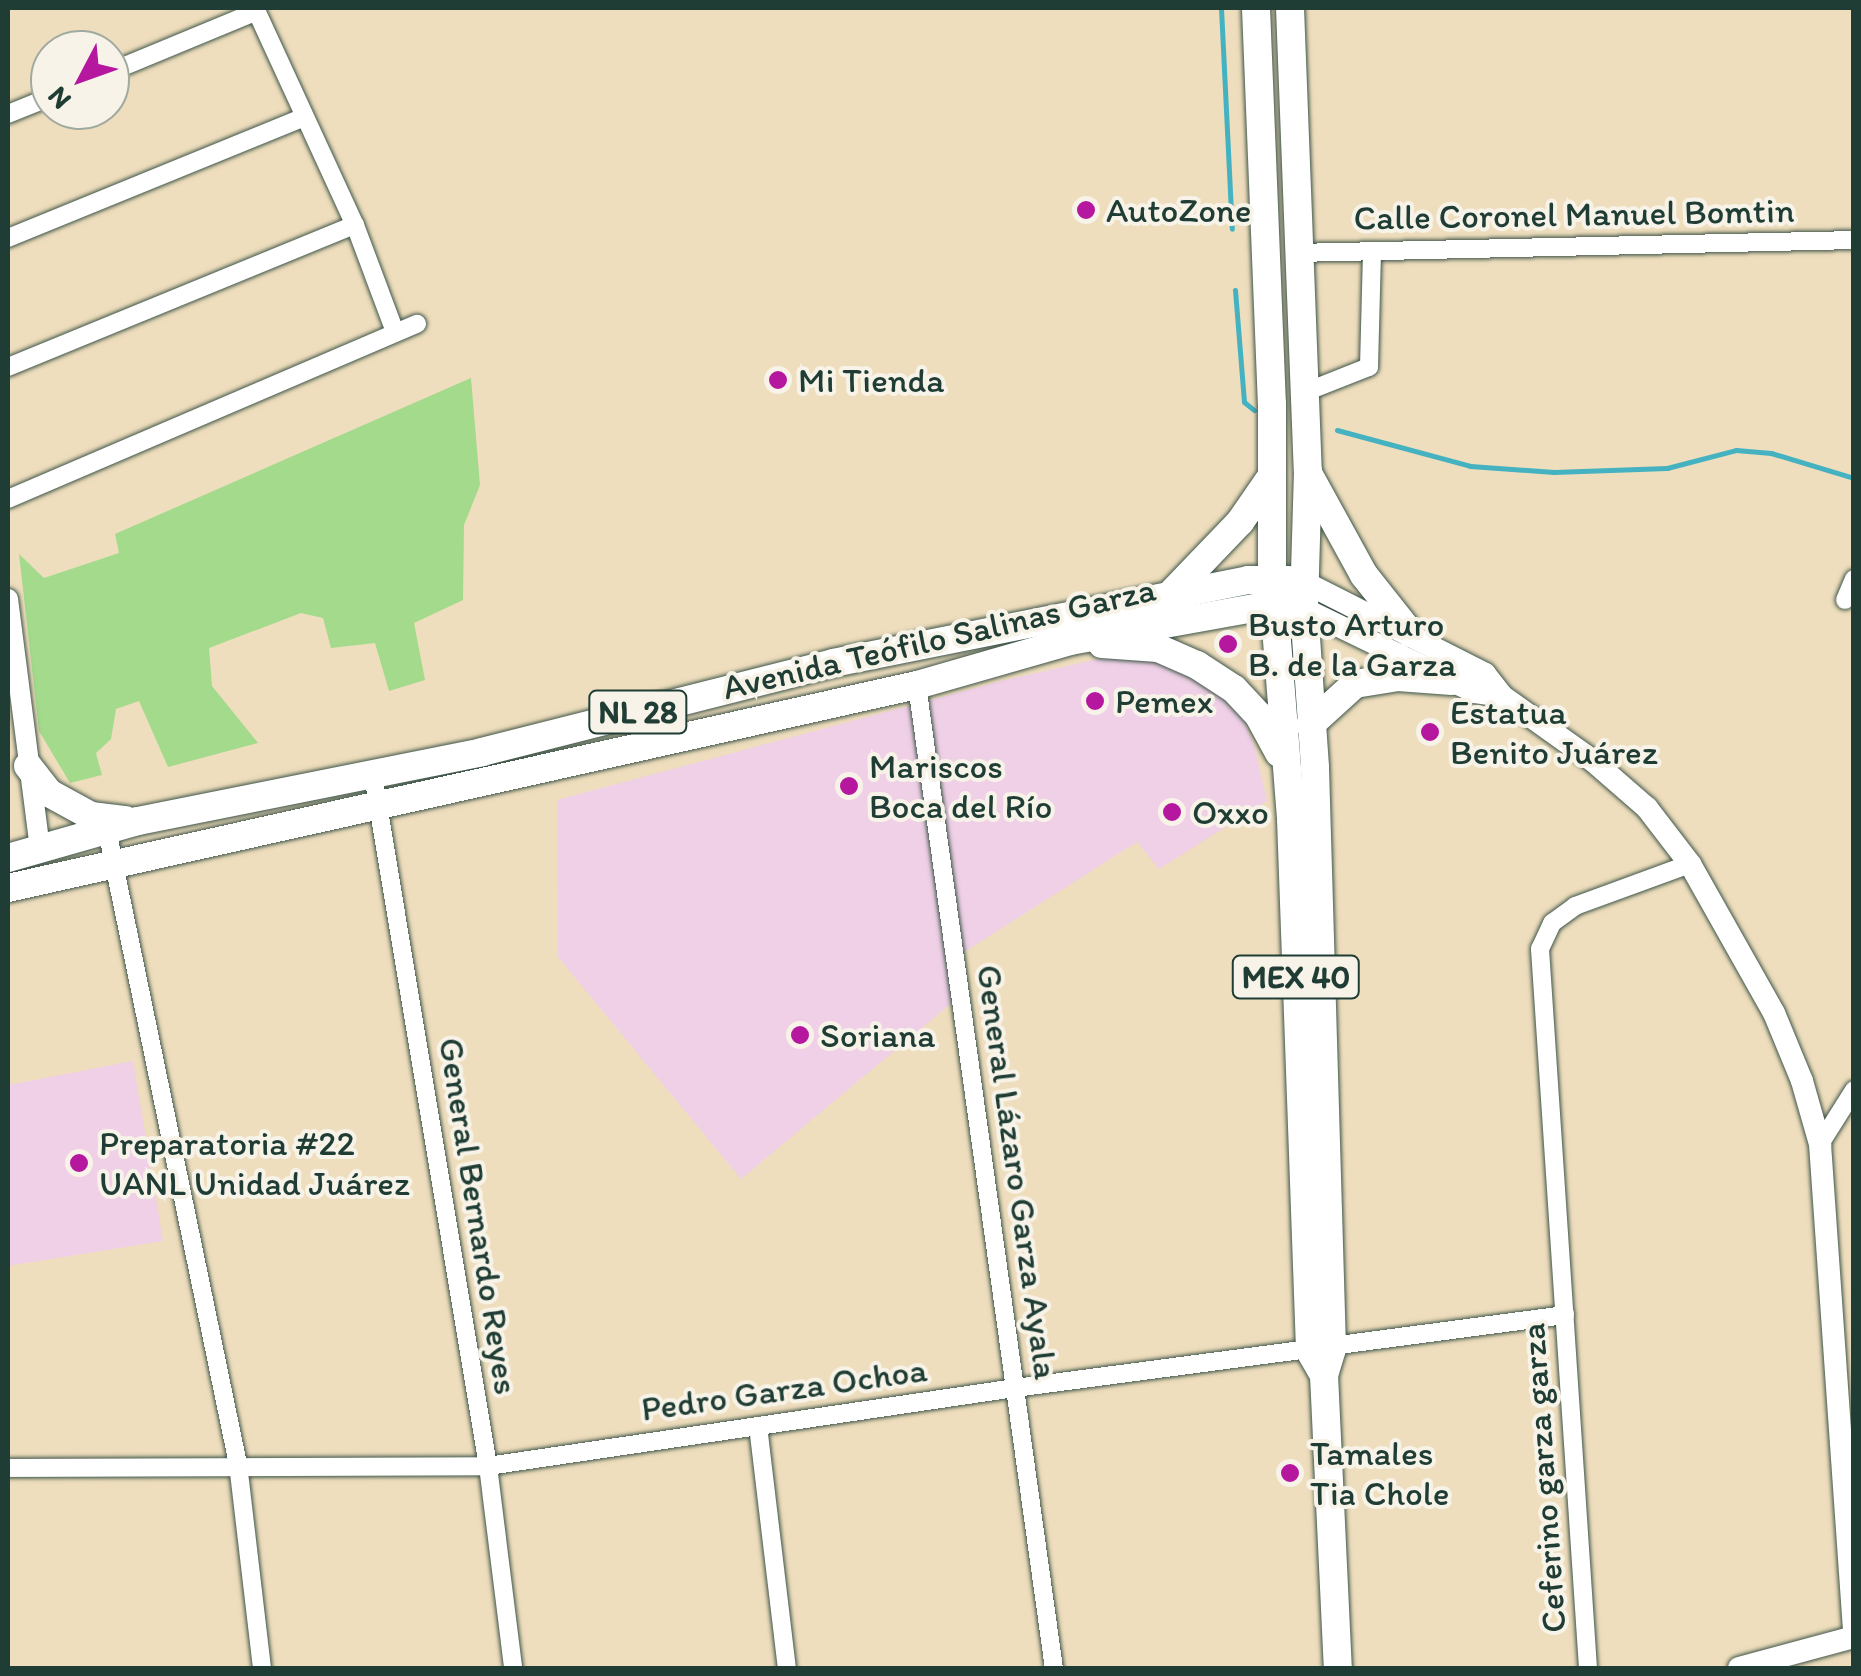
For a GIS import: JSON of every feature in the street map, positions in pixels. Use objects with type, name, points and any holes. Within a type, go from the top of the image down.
[{"type":"main road","name":"MEX 40","points":[[1290,8],[1296,254],[1308,471],[1304,596],[1322,1358]]},
{"type":"main road","name":"MEX 40","points":[[1258,11],[1264,265],[1272,404],[1273,591],[1338,1668]]},
{"type":"main road","points":[[1297,218],[1264,265],[1300,325]]},
{"type":"main road","points":[[1308,471],[1364,575],[1410,633]]},
{"type":"main road","points":[[1169,596],[1240,522],[1270,477]]},
{"type":"main road","name":"Avenida Teófilo Salinas Garza","points":[[8,858],[138,822],[482,752],[834,664],[1169,596],[1273,591],[1304,596]]},
{"type":"main road","name":"Avenida Teófilo Salinas Garza","points":[[8,888],[918,685],[1273,591]]},
{"type":"main road","points":[[1304,596],[1410,633],[1485,674],[1502,696],[1593,761],[1647,808],[1690,864],[1774,1013],[1802,1082],[1820,1144],[1854,1628]]},
{"type":"main road","points":[[1304,596],[1452,681],[1475,692],[1502,696]]},
{"type":"main road","points":[[1070,642],[1158,648],[1197,664],[1234,689],[1259,716],[1286,766]]},
{"type":"main road","points":[[834,664],[841,700]]},
{"type":"main road","points":[[1310,725],[1356,684],[1398,677],[1452,681]]},
{"type":"main road","points":[[28,766],[49,793],[90,816],[138,822]]},
{"type":"main road","points":[[1739,1668],[1854,1637]]},
{"type":"street","points":[[130,63],[256,9],[355,225],[395,332]]},
{"type":"street","points":[[8,238],[304,117]]},
{"type":"street","points":[[8,367],[355,225]]},
{"type":"street","name":"Calle Coronel Manuel Bomtin","points":[[1296,254],[1854,240]]},
{"type":"street","points":[[1303,393],[1369,366],[1372,252]]},
{"type":"street","points":[[8,499],[417,324]]},
{"type":"street","points":[[1846,600],[1854,579]]},
{"type":"street","points":[[8,600],[40,850]]},
{"type":"street","name":"General Lázaro Garza Ayala","points":[[918,685],[1054,1668]]},
{"type":"street","name":"General Bernardo Reyes","points":[[373,775],[488,1466],[514,1668]]},
{"type":"street","points":[[107,830],[238,1464],[262,1668]]},
{"type":"street","name":"Ceferino garza garza","points":[[1588,1668],[1540,949],[1552,923],[1574,906],[1690,864]]},
{"type":"street","points":[[1820,1144],[1854,1090]]},
{"type":"street","name":"Pedro Garza Ochoa","points":[[8,1468],[238,1464],[488,1466],[1015,1388],[1322,1358],[1566,1316]]},
{"type":"street","points":[[758,1426],[787,1668]]},
{"type":"shaded area","points":[[1111,656],[1160,657],[1220,696],[1243,719],[1254,744],[1267,801],[1159,869],[1137,842],[964,952],[954,1001],[741,1179],[558,957],[557,800],[1005,680]]},
{"type":"shaded area","name":"Preparatoria #22 UANL Unidad Juárez","points":[[133,1061],[163,1241],[8,1266],[8,1085]]},
{"type":"green space","points":[[471,378],[480,485],[464,525],[463,600],[414,623],[425,680],[389,691],[375,643],[331,648],[323,618],[301,613],[209,648],[212,686],[258,743],[168,767],[139,701],[116,709],[111,739],[96,753],[102,775],[70,783],[39,731],[19,554],[44,578],[119,553],[115,534]]},
{"type":"waterway","points":[[1221,8],[1232,229]]},
{"type":"waterway","points":[[1235,290],[1244,402],[1254,410]]},
{"type":"waterway","points":[[1337,430],[1470,466],[1554,472],[1667,468],[1736,450],[1771,453],[1854,478]]},
{"type":"place","name":"AutoZone","points":[[1086,210]]},
{"type":"place","name":"Mi Tienda","points":[[778,380]]},
{"type":"place","name":"Busto Arturo B. de la Garza","points":[[1228,644]]},
{"type":"place","name":"Pemex","points":[[1095,701]]},
{"type":"place","name":"Estatua Benito Juárez","points":[[1430,732]]},
{"type":"place","name":"Mariscos Boca del Río","points":[[849,786]]},
{"type":"place","name":"Oxxo","points":[[1172,812]]},
{"type":"place","name":"Soriana","points":[[800,1035]]},
{"type":"place","name":"Preparatoria #22 UANL Unidad Juárez","points":[[79,1163]]},
{"type":"place","name":"Tamales Tia Chole","points":[[1290,1473]]}]
